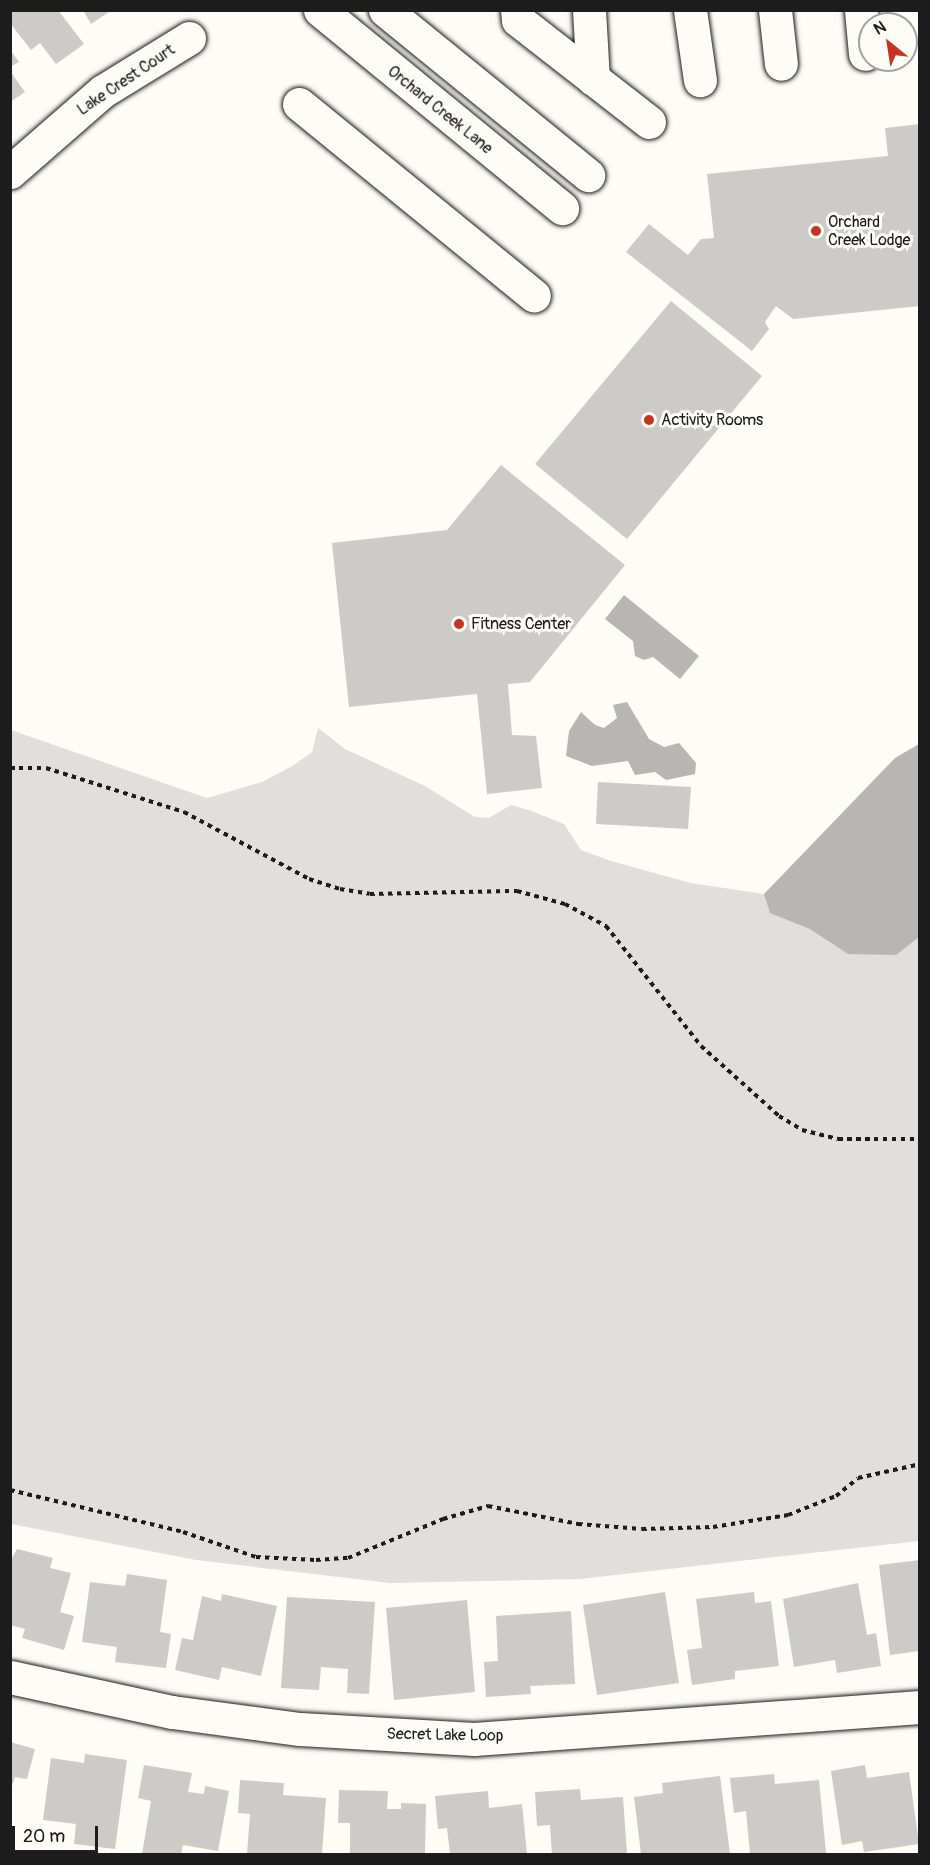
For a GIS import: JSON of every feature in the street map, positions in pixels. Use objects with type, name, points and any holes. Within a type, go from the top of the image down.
[{"type":"street","name":"Orchard Creek Lane","points":[[320,10],[562,208]]},
{"type":"street","points":[[385,10],[588,175]]},
{"type":"street","points":[[517,10],[518,20],[649,122]]},
{"type":"street","points":[[589,10],[593,79]]},
{"type":"street","points":[[690,10],[700,80]]},
{"type":"street","points":[[775,10],[781,64]]},
{"type":"street","name":"Lake Crest Court","points":[[10,172],[103,91],[189,38]]},
{"type":"street","points":[[299,104],[534,296]]},
{"type":"street","name":"Secret Lake Loop","points":[[10,1677],[172,1712],[288,1728],[474,1739],[920,1707]]},
{"type":"path","points":[[10,768],[46,768],[184,812],[309,879],[340,889],[370,894],[517,891],[566,904],[606,926],[701,1046],[779,1116],[802,1130],[838,1139],[920,1139]]},
{"type":"path","points":[[10,1490],[183,1532],[256,1557],[316,1560],[348,1558],[443,1519],[488,1506],[578,1524],[642,1529],[713,1527],[788,1515],[836,1496],[858,1478],[920,1464]]},
{"type":"shaded area","points":[[624,595],[699,656],[680,679],[653,657],[644,660],[635,656],[633,641],[605,619]]},
{"type":"shaded area","points":[[627,702],[649,739],[664,747],[679,743],[696,763],[695,774],[666,780],[655,772],[635,775],[628,761],[592,766],[566,756],[569,731],[581,712],[595,725],[604,728],[617,718],[613,705]]},
{"type":"shaded area","points":[[318,728],[345,749],[425,786],[475,817],[489,818],[511,805],[564,824],[581,850],[611,861],[691,883],[764,894],[919,814],[919,1541],[580,1579],[390,1583],[196,1560],[11,1524],[11,730],[207,798],[262,782],[294,765],[312,752]]},
{"type":"shaded area","points":[[919,744],[919,937],[896,955],[848,954],[810,929],[770,913],[764,894],[895,758]]},
{"type":"building","points":[[10,10],[58,10],[84,44],[56,64],[40,43],[31,50],[10,23]]},
{"type":"building","points":[[83,10],[112,10],[91,24]]},
{"type":"building","points":[[10,50],[19,62],[10,67]]},
{"type":"building","points":[[10,71],[25,92],[10,102]]},
{"type":"building","name":"Orchard Creek Lodge","points":[[920,124],[920,306],[793,319],[776,306],[765,322],[769,329],[752,351],[626,252],[649,224],[688,255],[701,239],[714,238],[707,174],[888,156],[885,128]]},
{"type":"building","name":"Activity Rooms","points":[[671,301],[762,376],[627,539],[535,464]]},
{"type":"building","name":"Fitness Center","points":[[501,465],[625,565],[530,682],[508,684],[512,735],[536,736],[542,788],[487,794],[477,694],[349,707],[332,543],[447,530]]},
{"type":"building","points":[[598,782],[691,787],[688,829],[596,824]]},
{"type":"building","points":[[17,1549],[53,1558],[50,1568],[71,1573],[60,1612],[74,1616],[64,1650],[22,1638],[25,1629],[10,1625],[10,1561]]},
{"type":"building","points":[[920,1560],[919,1651],[890,1655],[879,1565]]},
{"type":"building","points":[[127,1574],[167,1580],[160,1632],[171,1634],[166,1668],[115,1662],[117,1647],[82,1642],[90,1582],[125,1586]]},
{"type":"building","points":[[858,1583],[867,1635],[876,1633],[881,1666],[837,1673],[835,1660],[794,1667],[783,1599]]},
{"type":"building","points":[[665,1592],[679,1683],[597,1695],[583,1605]]},
{"type":"building","points":[[754,1592],[755,1603],[771,1601],[779,1666],[735,1671],[735,1679],[692,1685],[687,1650],[702,1648],[696,1599]]},
{"type":"building","points":[[222,1594],[277,1606],[261,1676],[222,1667],[219,1680],[175,1670],[182,1638],[193,1640],[202,1596],[221,1601]]},
{"type":"building","points":[[287,1597],[375,1602],[369,1694],[347,1693],[348,1669],[321,1667],[319,1690],[281,1688]]},
{"type":"building","points":[[467,1600],[475,1692],[394,1700],[386,1608]]},
{"type":"building","points":[[571,1611],[575,1684],[530,1686],[531,1694],[486,1697],[484,1662],[498,1661],[496,1616]]},
{"type":"building","points":[[10,1742],[35,1749],[27,1779],[15,1777],[11,1789]]},
{"type":"building","points":[[85,1754],[127,1760],[115,1849],[74,1844],[76,1824],[43,1820],[51,1758],[84,1763]]},
{"type":"building","points":[[144,1765],[192,1773],[188,1792],[204,1794],[205,1786],[229,1791],[218,1851],[183,1845],[181,1854],[142,1854],[151,1801],[138,1798]]},
{"type":"building","points":[[865,1765],[867,1778],[909,1772],[919,1844],[864,1852],[862,1841],[842,1845],[831,1771]]},
{"type":"building","points":[[774,1774],[775,1784],[819,1780],[826,1853],[750,1854],[746,1811],[734,1813],[730,1778]]},
{"type":"building","points":[[720,1776],[730,1854],[641,1854],[634,1797],[663,1793],[662,1783]]},
{"type":"building","points":[[240,1780],[284,1783],[283,1795],[326,1798],[322,1854],[247,1854],[250,1814],[238,1813]]},
{"type":"building","points":[[580,1789],[581,1800],[623,1797],[627,1854],[552,1854],[550,1825],[537,1826],[535,1792]]},
{"type":"building","points":[[339,1790],[388,1791],[387,1809],[401,1809],[401,1803],[426,1804],[425,1854],[350,1854],[350,1823],[338,1823]]},
{"type":"building","points":[[488,1791],[489,1808],[522,1804],[527,1854],[450,1854],[447,1828],[438,1829],[435,1796]]},
{"type":"place","name":"Orchard Creek Lodge","points":[[816,231]]},
{"type":"place","name":"Activity Rooms","points":[[649,420]]},
{"type":"place","name":"Fitness Center","points":[[459,624]]}]
